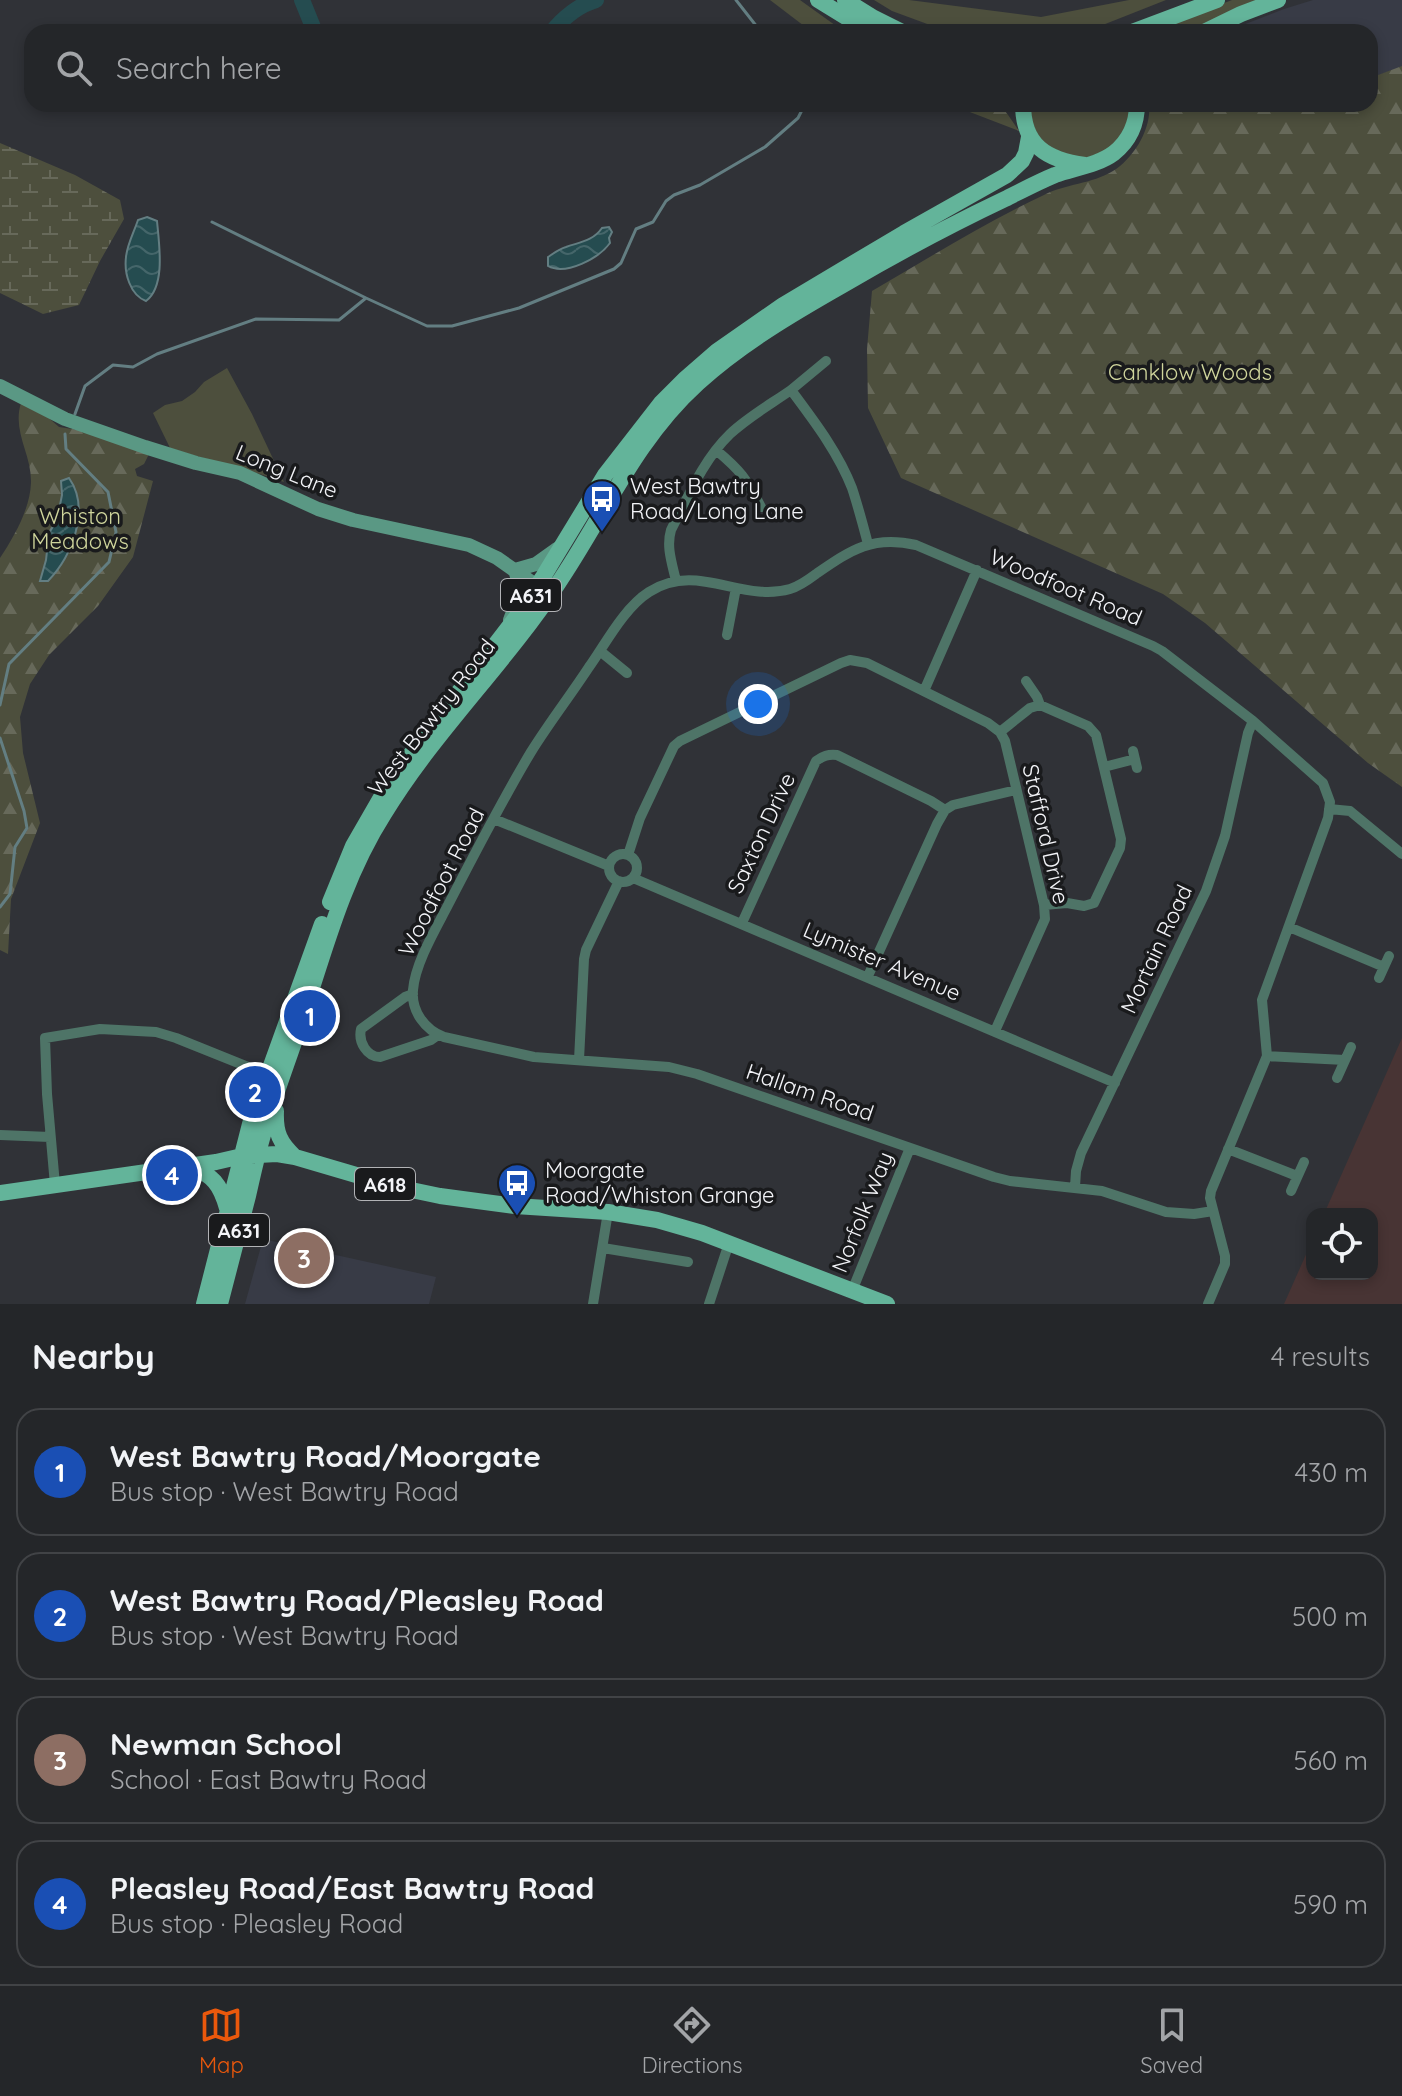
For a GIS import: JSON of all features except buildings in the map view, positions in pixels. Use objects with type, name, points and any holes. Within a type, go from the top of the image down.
[{"type":"main road","points":[[818,0],[857,24]]},
{"type":"main road","points":[[845,0],[886,24]]},
{"type":"main road","points":[[1153,24],[1217,0]]},
{"type":"main road","points":[[1220,24],[1278,0]]},
{"type":"main road","points":[[1016,112],[1042,151],[1064,161],[1087,165]]},
{"type":"main road","points":[[1024,112],[1027,129]]},
{"type":"main road","name":"West Bawtry Road","points":[[250,1156],[276,1098],[336,914],[376,827],[428,750],[527,629],[560,582],[643,444],[670,412],[697,383],[742,348],[866,271],[979,211],[1056,175],[1112,154],[1127,140],[1136,112]]},
{"type":"main road","name":"West Bawtry Road","points":[[250,1156],[250,1124],[337,881],[353,846],[391,780],[506,630],[630,441],[661,403],[717,351],[783,305],[1015,168],[1026,153],[1027,129]]},
{"type":"main road","points":[[951,207],[958,211],[979,211]]},
{"type":"main road","points":[[276,1098],[278,1137],[295,1157]]},
{"type":"main road","name":"A618","points":[[0,1193],[277,1154],[440,1196],[504,1205],[608,1212],[675,1224],[887,1304]]},
{"type":"main road","name":"A631","points":[[204,1304],[228,1210],[250,1156]]},
{"type":"main road","name":"A631","points":[[220,1304],[250,1156]]},
{"type":"main road","points":[[191,1165],[213,1179],[222,1191],[228,1210]]},
{"type":"street","points":[[676,581],[668,549],[671,530],[716,450],[744,422],[826,361]]},
{"type":"street","name":"Long Lane","points":[[0,386],[65,419],[196,463],[240,473],[318,509],[353,520],[469,545],[497,558],[537,586]]},
{"type":"street","points":[[791,390],[840,463],[852,488],[868,544]]},
{"type":"street","points":[[716,450],[740,469],[761,507]]},
{"type":"street","name":"Woodfoot Road","points":[[413,994],[417,974],[432,938],[532,751],[633,604],[661,585],[676,581],[709,581],[750,591],[790,589],[801,585],[854,549],[868,544],[885,541],[916,545],[1153,646],[1253,721],[1323,783],[1328,792],[1329,809]]},
{"type":"street","points":[[515,570],[544,560],[565,542]]},
{"type":"street","name":"A631","points":[[537,586],[559,574],[574,558]]},
{"type":"street","name":"A631","points":[[506,630],[518,598],[515,570]]},
{"type":"street","points":[[924,691],[977,570]]},
{"type":"street","points":[[727,635],[736,588]]},
{"type":"street","points":[[600,651],[627,673]]},
{"type":"street","points":[[628,855],[640,818],[674,746],[850,660],[867,663],[988,723],[1000,732],[1030,708],[1040,705],[1093,730],[1121,839],[1120,848],[1094,903],[1084,906],[1067,903],[1044,905]]},
{"type":"street","points":[[1026,681],[1040,705]]},
{"type":"street","name":"Mortain Road","points":[[1075,1187],[1081,1153],[1206,891],[1225,836],[1253,721]]},
{"type":"street","name":"Stafford Drive","points":[[995,1031],[1045,919],[1005,741],[1000,732]]},
{"type":"street","name":"Saxton Drive","points":[[742,923],[816,761],[822,757],[837,755],[945,810]]},
{"type":"street","points":[[1104,767],[1135,759]]},
{"type":"street","points":[[868,976],[945,810],[953,805],[1016,790]]},
{"type":"street","points":[[1208,1304],[1225,1264],[1211,1191],[1267,1056],[1262,1000],[1329,809],[1350,811],[1402,854]]},
{"type":"street","points":[[494,819],[609,866]]},
{"type":"street","points":[[628,855],[635,860],[636,874],[627,882],[619,881],[611,875],[609,866],[616,856],[628,855]]},
{"type":"street","name":"Lymister Avenue","points":[[633,878],[1115,1083]]},
{"type":"street","points":[[579,1060],[586,950],[619,881]]},
{"type":"street","points":[[1289,927],[1382,973],[1389,956]]},
{"type":"street","points":[[413,994],[421,1019],[438,1035],[380,1057],[368,1054],[359,1036],[361,1029],[413,994]]},
{"type":"street","points":[[55,1185],[45,1038],[100,1029],[156,1032],[268,1075]]},
{"type":"street","name":"Hallam Road","points":[[438,1035],[497,1051],[534,1057],[669,1067],[724,1083],[994,1177],[1102,1191],[1166,1212],[1194,1214],[1213,1211]]},
{"type":"street","points":[[1337,1078],[1351,1047]]},
{"type":"street","points":[[1267,1056],[1345,1060]]},
{"type":"street","points":[[0,1135],[50,1137]]},
{"type":"street","name":"Norfolk Way","points":[[852,1291],[910,1148]]},
{"type":"street","points":[[1228,1149],[1297,1176]]},
{"type":"street","points":[[1291,1191],[1304,1162]]},
{"type":"street","points":[[593,1304],[608,1212]]},
{"type":"street","points":[[709,1304],[729,1243]]},
{"type":"street","points":[[603,1248],[688,1262]]},
{"type":"shaded area","points":[[1313,0],[1402,0],[1402,67],[1378,75],[1378,24],[1245,24]]},
{"type":"shaded area","points":[[1402,1038],[1402,1304],[1284,1304],[1306,1254],[1306,1280],[1378,1280],[1378,1208],[1327,1208]]},
{"type":"shaded area","points":[[263,1239],[436,1277],[429,1304],[245,1304]]},
{"type":"green space","points":[[770,0],[800,0],[833,24],[802,24]]},
{"type":"green space","points":[[874,0],[909,0],[1041,17],[1129,0],[1166,0],[1105,24],[927,24],[892,11]]},
{"type":"green space","points":[[1232,0],[1260,0],[1210,24],[1170,24]]},
{"type":"green space","name":"Canklow Woods","points":[[1402,66],[1402,787],[1368,763],[1205,623],[1163,594],[901,478],[868,408],[867,349],[872,291],[957,241],[1052,191],[1113,171],[1140,142],[1149,112],[1378,112],[1378,75]]},
{"type":"green space","points":[[970,112],[1006,112],[1019,131]]},
{"type":"green space","points":[[1032,112],[1127,112],[1126,126],[1116,142],[1101,153],[1083,158],[1064,155],[1047,146],[1035,129]]},
{"type":"green space","points":[[0,143],[75,175],[120,200],[124,219],[79,305],[43,314],[0,293]]},
{"type":"green space","points":[[227,368],[284,482],[170,448],[153,413],[165,405],[182,401]]},
{"type":"green space","name":"Whiston Meadows","points":[[21,403],[43,413],[59,427],[86,431],[149,454],[144,464],[135,469],[137,476],[153,481],[133,557],[98,606],[49,655],[30,684],[20,717],[23,753],[40,823],[11,899],[8,954],[0,950],[0,558],[20,522],[30,493],[29,462],[19,424]]},
{"type":"water","points":[[147,217],[157,221],[160,264],[156,285],[146,301],[132,289],[126,263],[138,220]]},
{"type":"water","points":[[609,227],[612,232],[610,243],[590,260],[564,269],[548,266],[548,257],[554,253]]},
{"type":"water","points":[[69,478],[78,504],[76,532],[57,571],[48,581],[40,581],[49,533],[57,520],[62,495],[61,481]]},
{"type":"waterway","points":[[302,0],[312,24]]},
{"type":"waterway","points":[[559,24],[596,0]]},
{"type":"waterway","points":[[736,0],[755,24]]},
{"type":"waterway","points":[[75,414],[85,386],[113,365],[133,367],[157,354],[256,319],[339,320],[366,298],[427,326],[452,326],[519,308],[614,269],[621,263],[636,229],[653,222],[666,201],[765,147],[801,112]]},
{"type":"waterway","points":[[212,222],[366,298]]},
{"type":"waterway","points":[[0,705],[9,664],[109,562],[116,532],[108,492],[66,449],[65,434]]},
{"type":"waterway","points":[[0,738],[27,828],[15,847],[10,894],[0,907]]},
{"type":"place","name":"West Bawtry Road/Long Lane","points":[[602,533]]},
{"type":"place","name":"West Bawtry Road/Moorgate","points":[[310,1016]]},
{"type":"place","name":"West Bawtry Road/Pleasley Road","points":[[255,1092]]},
{"type":"place","name":"Pleasley Road/East Bawtry Road","points":[[172,1175]]},
{"type":"place","name":"Moorgate Road/Whiston Grange","points":[[517,1217]]},
{"type":"place","name":"Newman School","points":[[304,1258]]}]
